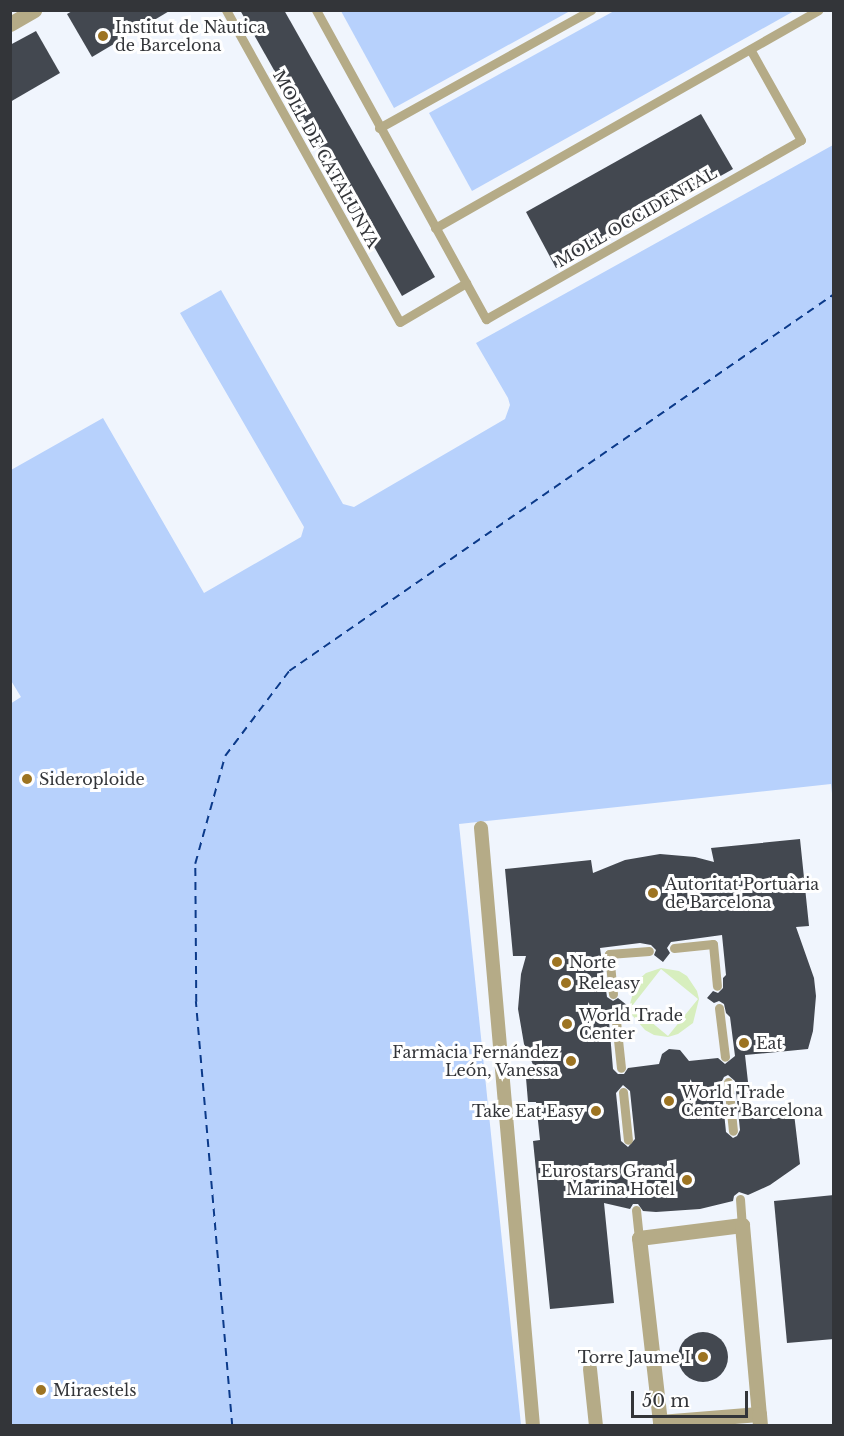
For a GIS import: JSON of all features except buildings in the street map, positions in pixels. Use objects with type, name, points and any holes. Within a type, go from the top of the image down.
[{"type":"street","points":[[10,24],[34,10]]},
{"type":"street","points":[[482,828],[533,1425]]},
{"type":"street","points":[[742,1225],[760,1420],[660,1424],[639,1238],[742,1225]]},
{"type":"street","points":[[590,1369],[596,1425]]},
{"type":"lane","name":"MOLL DE CATALUNYA","points":[[226,10],[400,322],[466,283]]},
{"type":"lane","points":[[316,10],[466,283]]},
{"type":"lane","points":[[380,128],[591,10]]},
{"type":"lane","points":[[435,228],[818,10]]},
{"type":"lane","name":"MOLL OCCIDENTAL","points":[[466,283],[486,319],[801,140],[750,49]]},
{"type":"lane","points":[[675,948],[713,944],[717,986]]},
{"type":"lane","points":[[613,994],[609,954],[649,951]]},
{"type":"lane","points":[[719,1008],[724,1057]]},
{"type":"lane","points":[[616,1021],[621,1068]]},
{"type":"lane","points":[[728,1082],[733,1131]]},
{"type":"lane","points":[[623,1092],[628,1140]]},
{"type":"lane","points":[[740,1199],[742,1225]]},
{"type":"lane","points":[[636,1210],[639,1238]]},
{"type":"green space","points":[[661,968],[679,971],[687,976],[697,991],[699,999],[693,1023],[678,1034],[668,1037],[654,1035],[645,1030],[632,1015],[630,1004],[636,982],[646,973]],"holes":[[[661,969],[698,999],[668,1036],[632,1006]]]},
{"type":"water","points":[[341,11],[570,11],[394,108]]},
{"type":"water","points":[[614,11],[794,11],[472,191],[429,113]]},
{"type":"water","points":[[833,145],[833,803],[831,784],[459,824],[521,1425],[11,1425],[10,704],[21,697],[10,679],[11,470],[103,418],[204,593],[301,537],[304,527],[180,313],[221,290],[343,504],[354,507],[505,419],[510,405],[508,398],[476,343]]},
{"type":"ferry route","points":[[232,1426],[196,1002],[195,864],[225,756],[289,671],[834,294]]},
{"type":"place","name":"Institut de Nàutica de Barcelona","points":[[103,36]]},
{"type":"place","name":"Sideroploide","points":[[27,779]]},
{"type":"place","name":"Autoritat Portuària de Barcelona","points":[[653,893]]},
{"type":"place","name":"Norte","points":[[557,962]]},
{"type":"place","name":"Releasy","points":[[566,983]]},
{"type":"place","name":"World Trade Center","points":[[567,1024]]},
{"type":"place","name":"Eat","points":[[744,1043]]},
{"type":"place","name":"Farmàcia Fernández León, Vanessa","points":[[571,1061]]},
{"type":"place","name":"World Trade Center Barcelona","points":[[669,1101]]},
{"type":"place","name":"Take Eat Easy","points":[[596,1111]]},
{"type":"place","name":"Eurostars Grand Marina Hotel","points":[[687,1180]]},
{"type":"place","name":"Torre Jaume I","points":[[703,1357]]},
{"type":"place","name":"Miraestels","points":[[41,1390]]}]
